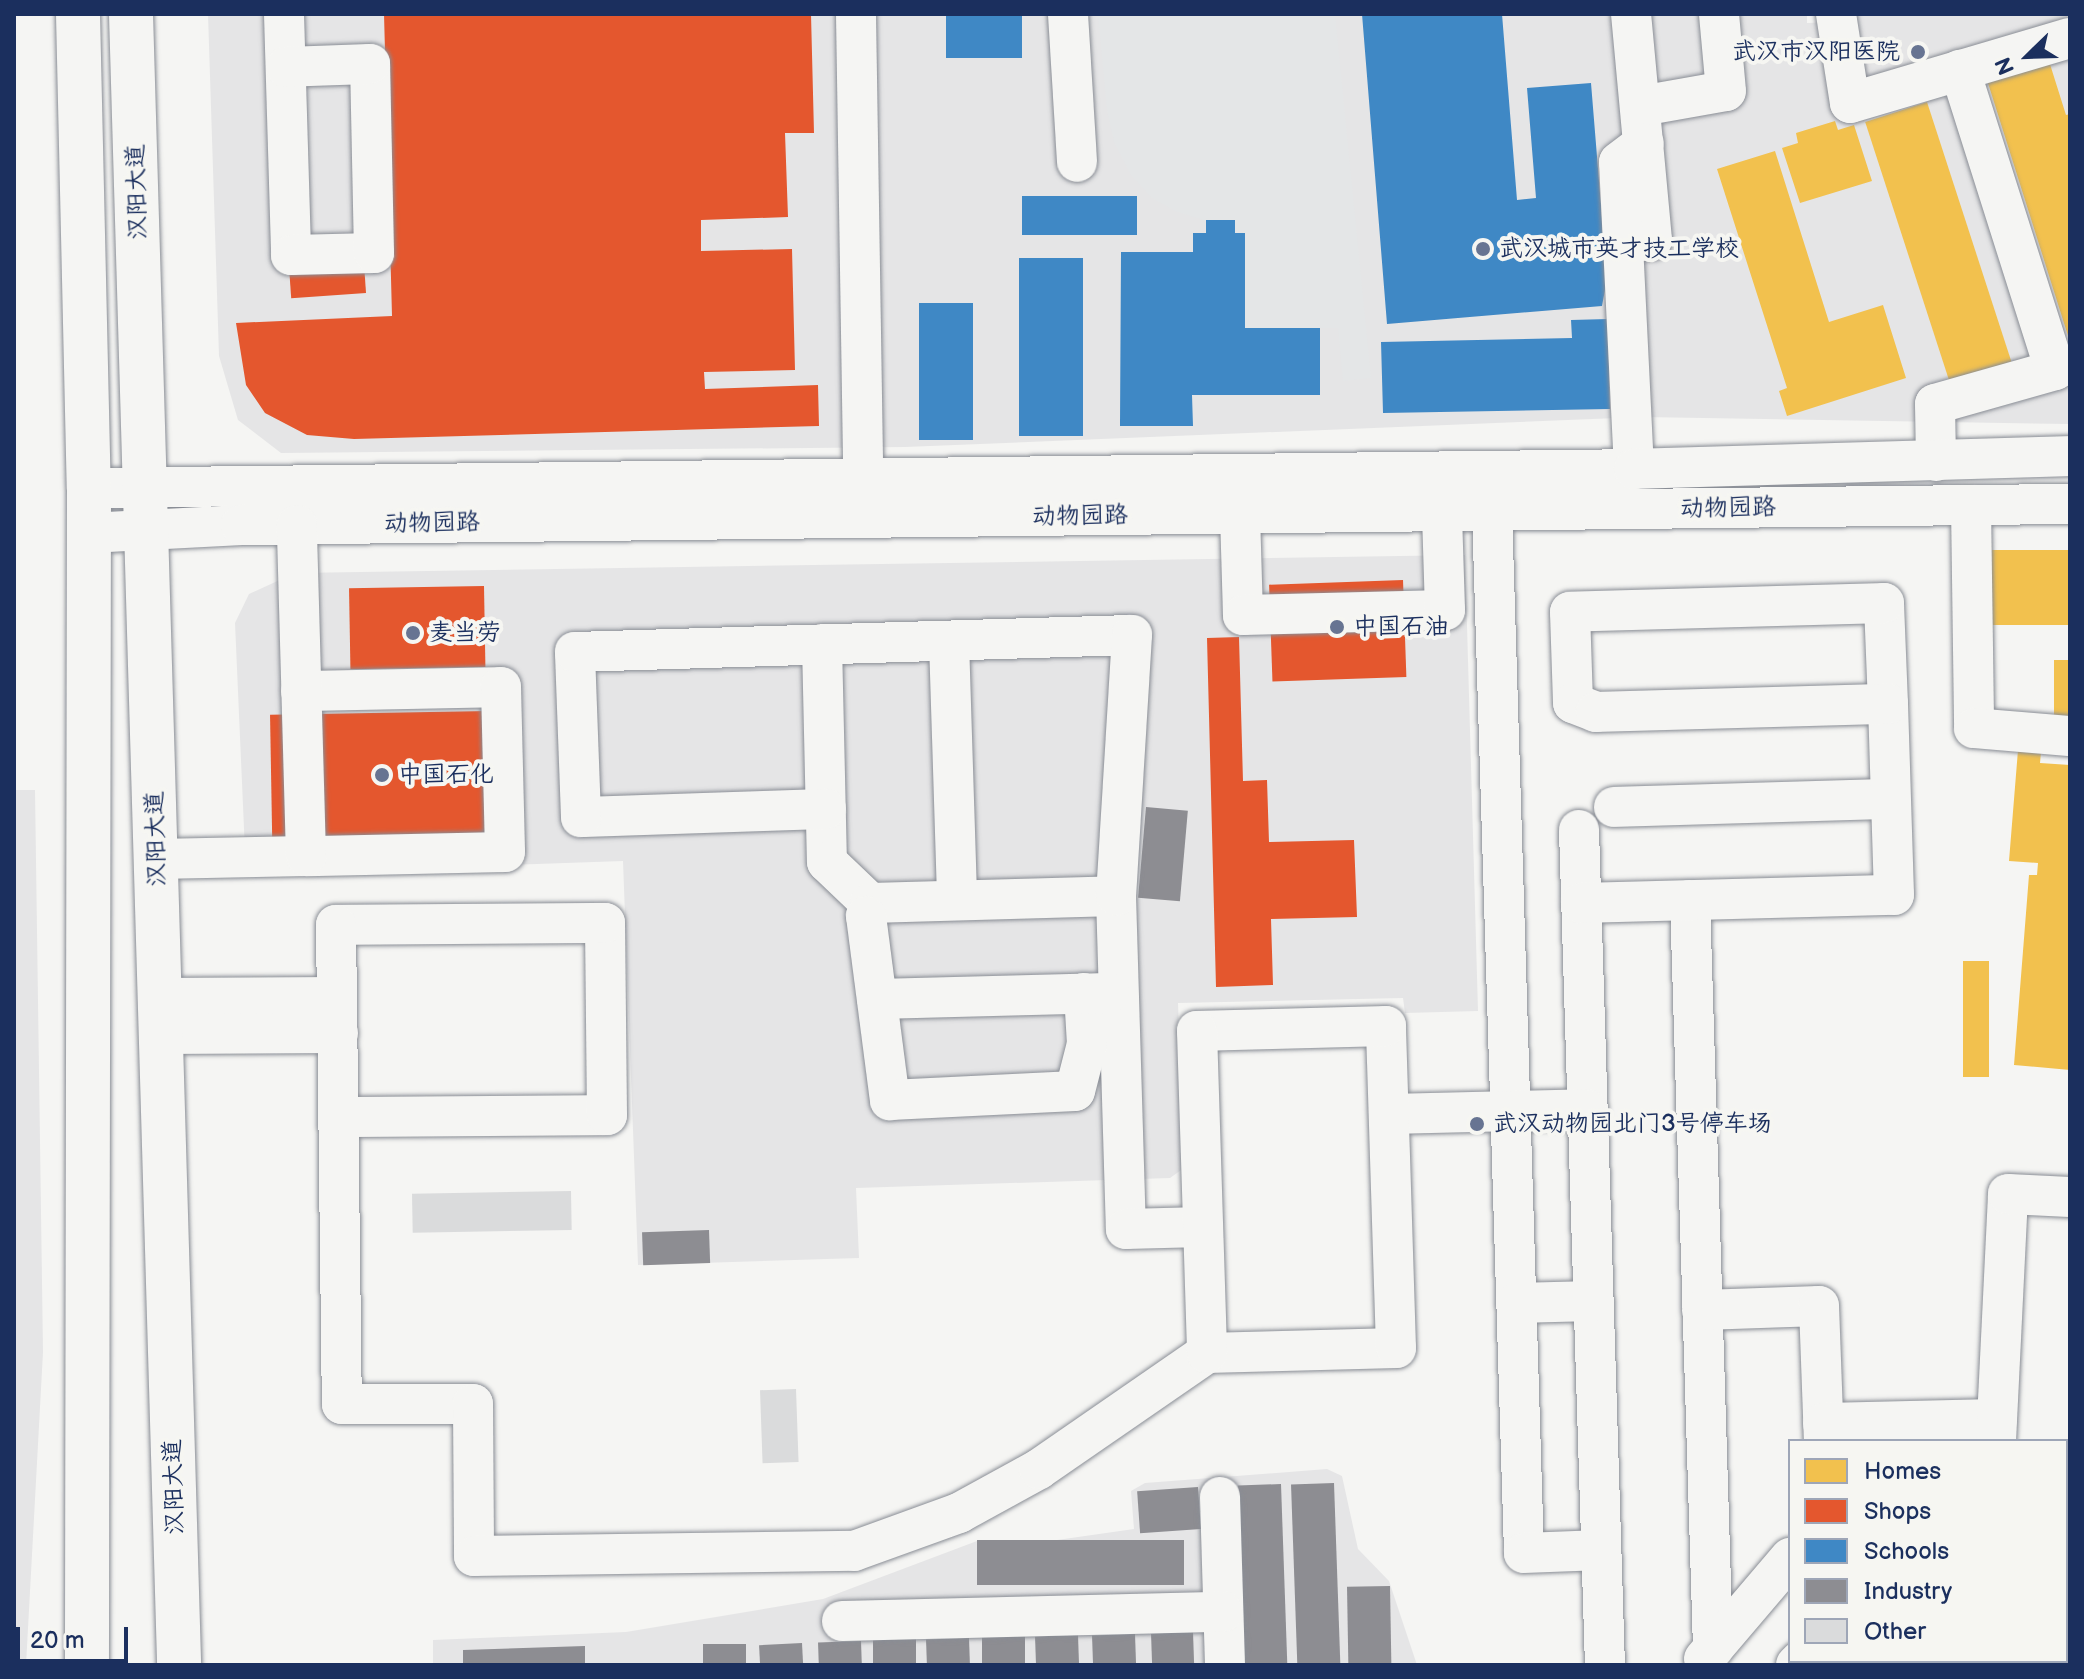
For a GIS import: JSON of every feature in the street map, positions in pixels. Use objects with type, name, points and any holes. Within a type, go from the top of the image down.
[{"type":"main road","points":[[78,14],[89,488],[87,1665]]},
{"type":"main road","name":"汉阳大道","points":[[131,14],[179,1665]]},
{"type":"street","points":[[284,14],[291,255],[374,253],[370,64],[286,67]]},
{"type":"street","points":[[856,14],[863,479]]},
{"type":"street","points":[[1068,14],[1077,162]]},
{"type":"street","points":[[1631,14],[1642,124],[1619,162],[1634,469]]},
{"type":"street","points":[[1642,124],[1726,91],[1719,14]]},
{"type":"street","points":[[1836,14],[1850,103],[2070,38]]},
{"type":"street","points":[[1936,461],[1935,404],[2055,370],[1960,70]]},
{"type":"street","name":"动物园路","points":[[89,533],[147,509],[863,479],[1634,469],[2070,456]]},
{"type":"street","name":"动物园路","points":[[89,488],[147,509],[297,525],[2070,504]]},
{"type":"street","points":[[1971,505],[1974,728],[2070,736]]},
{"type":"street","points":[[1492,511],[1524,1553],[1601,1550]]},
{"type":"street","points":[[1240,514],[1243,615],[1445,610],[1442,512]]},
{"type":"street","points":[[297,525],[306,856]]},
{"type":"street","points":[[1581,903],[1894,895],[1888,704],[1884,603],[1570,612],[1573,703],[1596,712],[1888,704]]},
{"type":"street","points":[[826,809],[581,817],[575,652],[1132,635],[1116,896],[1101,993],[1075,1091],[890,1100],[866,916],[870,903]]},
{"type":"street","points":[[949,641],[957,900]]},
{"type":"street","points":[[822,644],[827,862],[870,903],[1116,896]]},
{"type":"street","points":[[156,859],[505,852],[501,687],[301,691]]},
{"type":"street","points":[[1614,807],[1890,799]]},
{"type":"street","points":[[1579,830],[1605,1665]]},
{"type":"street","points":[[1690,900],[1702,1310],[1705,1657]]},
{"type":"street","points":[[339,1117],[607,1115],[605,923],[336,925],[342,1404],[473,1404],[474,1556],[854,1551],[959,1513],[1039,1469],[1207,1353],[1396,1348],[1386,1026],[1197,1031],[1207,1353]]},
{"type":"street","points":[[877,999],[1101,993]]},
{"type":"street","points":[[1101,993],[1126,1229],[1202,1227]]},
{"type":"street","points":[[160,1016],[337,1015]]},
{"type":"street","points":[[1389,1114],[1587,1109]]},
{"type":"street","points":[[1702,1310],[1819,1306],[1823,1432],[1996,1430],[2008,1194],[2070,1197]]},
{"type":"street","points":[[1516,1303],[1593,1301]]},
{"type":"street","points":[[1220,1497],[1225,1665]]},
{"type":"street","points":[[1705,1657],[1788,1560]]},
{"type":"street","points":[[842,1621],[1223,1612]]},
{"type":"shaded area","name":"武汉城市英才技工学校","points":[[208,14],[1807,14],[1807,23],[1855,21],[1854,14],[2070,14],[2070,424],[1642,417],[905,447],[281,453],[238,420],[219,356]]},
{"type":"shaded area","points":[[1098,14],[1335,14],[1371,378],[1343,381],[1338,328],[1245,328],[1245,233],[1175,211],[1152,198],[1131,175],[1114,142],[1107,110]]},
{"type":"shaded area","points":[[1465,555],[1478,1011],[1405,1013],[1403,998],[1178,1003],[1184,1168],[1170,1178],[856,1188],[859,1258],[638,1265],[623,861],[246,874],[235,623],[249,594],[295,573]]},
{"type":"shaded area","points":[[14,790],[35,790],[43,1352],[26,1665],[14,1665]]},
{"type":"shaded area","points":[[1327,1469],[1342,1476],[1358,1549],[1389,1581],[1417,1665],[433,1665],[433,1640],[626,1632],[823,1599],[977,1541],[1050,1541],[1134,1529],[1131,1491],[1145,1483]]},
{"type":"shaded area","points":[[1824,1663],[1944,1663],[1822,1665]]},
{"type":"building: Homes","points":[[2049,61],[2066,115],[2070,114],[2069,339],[1987,80]]},
{"type":"building: Homes","points":[[1927,102],[2015,372],[1953,392],[1865,122]]},
{"type":"building: Homes","points":[[1835,121],[1838,130],[1854,125],[1872,181],[1800,203],[1782,148],[1798,143],[1796,133]]},
{"type":"building: Homes","points":[[1775,151],[1829,322],[1883,305],[1906,378],[1787,416],[1779,391],[1787,388],[1717,169]]},
{"type":"building: Homes","points":[[1985,550],[2070,550],[2070,625],[1985,625]]},
{"type":"building: Homes","points":[[2054,660],[2070,660],[2070,717],[2054,717]]},
{"type":"building: Homes","points":[[2018,750],[2041,752],[2040,763],[2070,765],[2070,1070],[2014,1065],[2029,875],[2037,875],[2038,863],[2009,861]]},
{"type":"building: Homes","points":[[1963,961],[1989,961],[1989,1077],[1963,1077]]},
{"type":"building: Shops","points":[[384,14],[811,14],[814,133],[785,133],[788,217],[701,220],[701,251],[792,249],[795,370],[704,372],[705,389],[818,385],[819,426],[354,439],[307,435],[265,413],[246,385],[236,323],[392,316]]},
{"type":"building: Shops","points":[[364,264],[366,293],[291,298],[289,269]]},
{"type":"building: Shops","points":[[1403,580],[1406,677],[1272,682],[1269,585]]},
{"type":"building: Shops","points":[[484,586],[485,667],[350,669],[349,588]]},
{"type":"building: Shops","points":[[1239,637],[1243,781],[1267,780],[1269,842],[1354,840],[1357,917],[1271,919],[1273,985],[1216,987],[1207,638]]},
{"type":"building: Shops","points":[[487,711],[489,837],[272,841],[270,715]]},
{"type":"building: Schools","points":[[946,14],[1022,14],[1022,58],[946,58]]},
{"type":"building: Schools","points":[[1362,14],[1502,14],[1517,200],[1536,198],[1527,88],[1591,83],[1607,279],[1602,306],[1387,324]]},
{"type":"building: Schools","points":[[1022,196],[1137,196],[1137,235],[1022,235]]},
{"type":"building: Schools","points":[[1206,220],[1235,220],[1235,233],[1245,233],[1245,328],[1320,328],[1320,395],[1192,395],[1193,426],[1120,426],[1121,252],[1193,252],[1193,233],[1206,233]]},
{"type":"building: Schools","points":[[1019,258],[1083,258],[1083,436],[1019,436]]},
{"type":"building: Schools","points":[[919,303],[973,303],[973,440],[919,440]]},
{"type":"building: Schools","points":[[1608,319],[1610,409],[1383,413],[1381,342],[1572,338],[1571,320]]},
{"type":"building: Industry","points":[[1146,807],[1188,811],[1180,901],[1138,898]]},
{"type":"building: Industry","points":[[709,1230],[710,1263],[643,1265],[642,1232]]},
{"type":"building: Industry","points":[[1334,1483],[1340,1665],[1297,1665],[1291,1485]]},
{"type":"building: Industry","points":[[1281,1484],[1287,1665],[1244,1665],[1238,1486]]},
{"type":"building: Industry","points":[[1198,1487],[1201,1529],[1140,1533],[1137,1491]]},
{"type":"building: Industry","points":[[977,1540],[1184,1540],[1184,1585],[977,1585]]},
{"type":"building: Industry","points":[[1390,1586],[1391,1665],[1348,1665],[1347,1587]]},
{"type":"building: Industry","points":[[2068,1594],[2070,1594],[2068,1650]]},
{"type":"building: Industry","points":[[1193,1632],[1194,1665],[1152,1665],[1151,1633]]},
{"type":"building: Industry","points":[[1135,1634],[1136,1665],[1093,1665],[1092,1636]]},
{"type":"building: Industry","points":[[1078,1635],[1079,1665],[1036,1665],[1035,1637]]},
{"type":"building: Industry","points":[[982,1636],[1025,1636],[1025,1665],[982,1665]]},
{"type":"building: Industry","points":[[969,1638],[970,1665],[927,1665],[926,1640]]},
{"type":"building: Industry","points":[[873,1639],[916,1639],[916,1665],[873,1665]]},
{"type":"building: Industry","points":[[861,1641],[862,1665],[819,1665],[818,1643]]},
{"type":"building: Industry","points":[[802,1643],[803,1665],[760,1665],[759,1645]]},
{"type":"building: Industry","points":[[703,1644],[746,1644],[746,1665],[703,1665]]},
{"type":"building: Industry","points":[[585,1646],[585,1665],[463,1665],[463,1650]]},
{"type":"building: Industry","points":[[1957,1663],[2066,1663],[2065,1665]]},
{"type":"building: Other","points":[[571,1191],[572,1230],[413,1233],[412,1194]]},
{"type":"building: Other","points":[[796,1389],[799,1462],[763,1463],[760,1390]]},
{"type":"place","name":"武汉市汉阳医院","points":[[1918,52]]},
{"type":"place","name":"武汉城市英才技工学校","points":[[1483,249]]},
{"type":"place","name":"中国石油","points":[[1337,627]]},
{"type":"place","name":"麦当劳","points":[[413,633]]},
{"type":"place","name":"中国石化","points":[[382,775]]},
{"type":"place","name":"武汉动物园北门3号停车场","points":[[1477,1124]]}]
